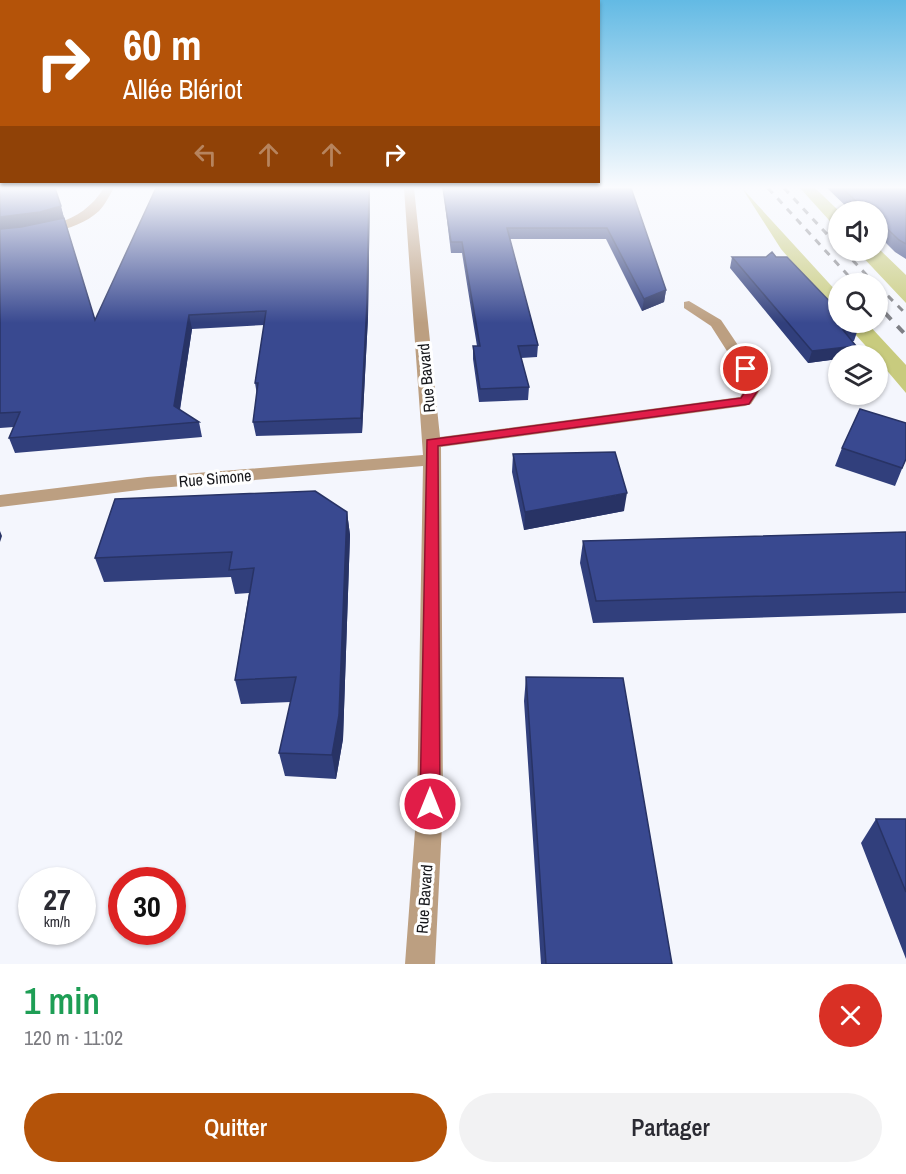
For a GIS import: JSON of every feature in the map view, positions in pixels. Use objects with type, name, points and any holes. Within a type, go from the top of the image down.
[{"type":"street","points":[[0,236],[18,233]]},
{"type":"street","name":"Rue Bavard","points":[[414,233],[431,452],[430,804],[420,964]]},
{"type":"street","name":"Rue Simone","points":[[0,501],[431,452],[745,401],[756,384],[716,323],[689,305]]},
{"type":"green space","points":[[771,233],[783,233],[828,282],[828,303],[781,249]]},
{"type":"green space","points":[[888,258],[906,275],[906,303],[888,284],[888,273],[878,273],[866,261],[888,261]]},
{"type":"green space","points":[[854,333],[876,333],[887,345],[865,345]]},
{"type":"green space","points":[[888,346],[906,365],[906,393],[888,372]]},
{"type":"building","points":[[0,233],[69,233],[95,320],[135,233],[368,233],[361,418],[253,422],[258,383],[255,383],[266,311],[189,315],[174,406],[199,422],[9,438],[20,412],[0,413]]},
{"type":"building","points":[[450,233],[508,233],[538,345],[518,346],[529,387],[480,389],[473,346],[480,346],[462,242],[451,242]]},
{"type":"building","points":[[610,233],[646,233],[666,290],[644,299]]},
{"type":"building","points":[[892,233],[906,233],[906,244],[899,240]]},
{"type":"building","points":[[772,252],[776,257],[787,257],[828,300],[828,333],[845,333],[855,345],[828,345],[828,349],[812,351],[732,257],[766,257]]},
{"type":"building","points":[[860,409],[906,423],[906,459],[902,468],[842,448]]},
{"type":"building","points":[[615,452],[627,493],[525,512],[513,454]]},
{"type":"building","points":[[315,491],[347,512],[339,715],[332,755],[279,753],[296,677],[235,680],[254,568],[229,570],[232,552],[95,558],[115,499]]},
{"type":"building","points":[[906,532],[906,592],[596,601],[583,541]]},
{"type":"building","points":[[526,677],[623,678],[672,964],[546,964]]},
{"type":"building","points":[[876,819],[906,819],[906,892]]},
{"type":"railway","points":[[809,233],[846,273]]},
{"type":"railway","points":[[853,261],[865,273]]},
{"type":"railway","points":[[888,296],[906,314]]},
{"type":"railway","points":[[888,316],[906,335]]},
{"type":"route","points":[[430,804],[432,443],[745,401],[756,384],[746,369]]}]
